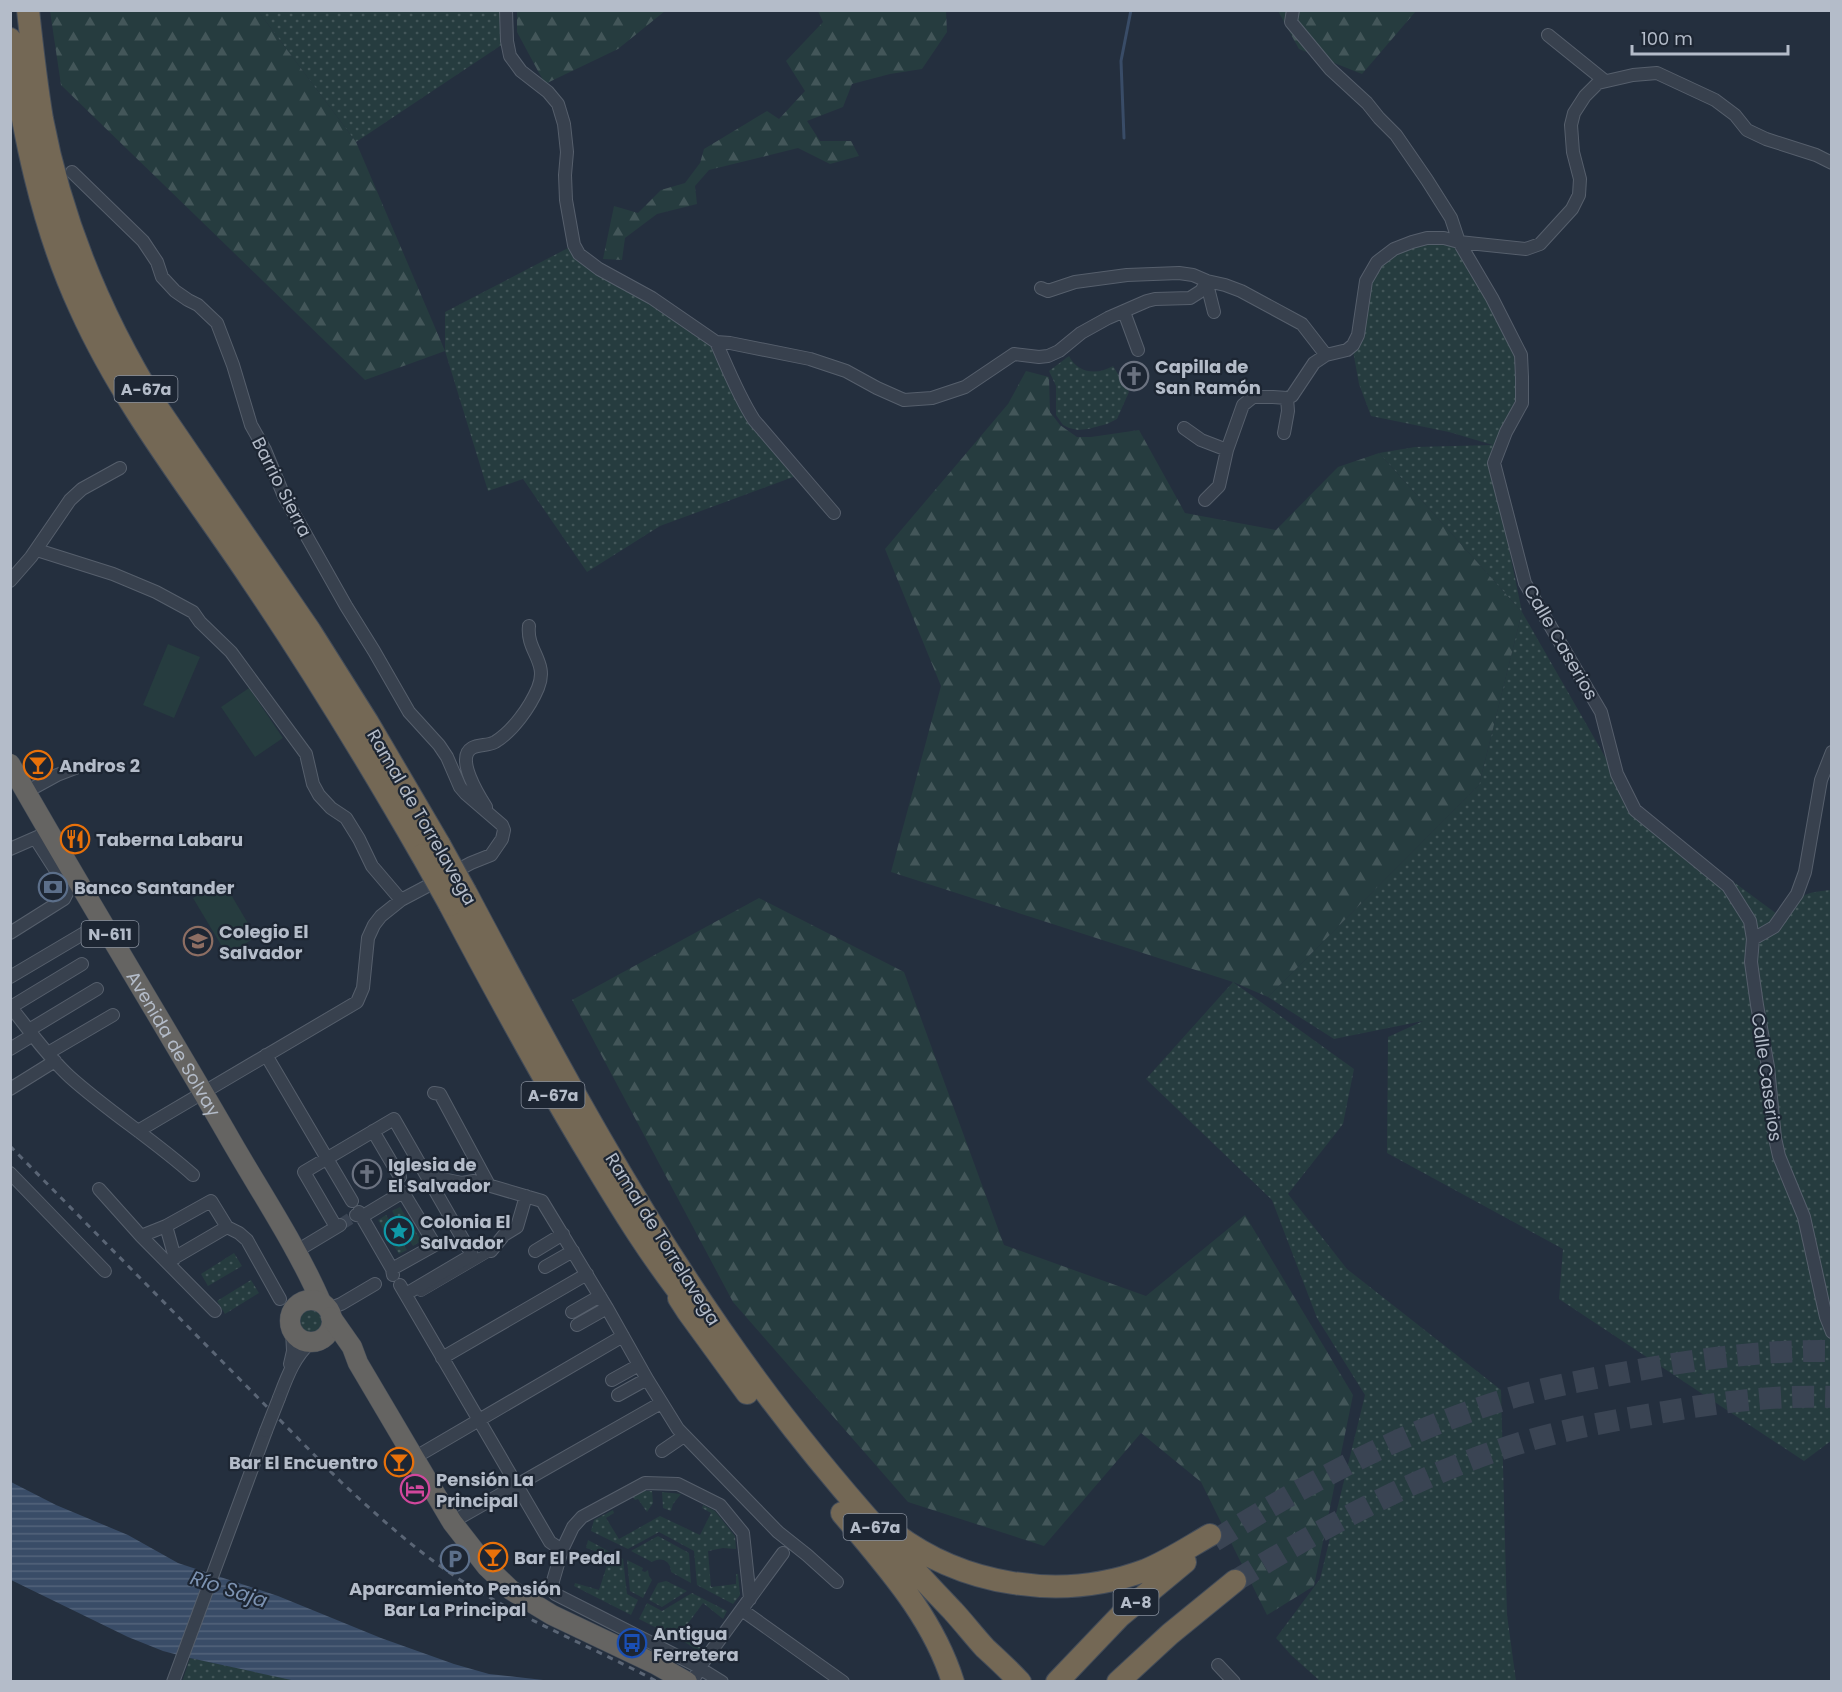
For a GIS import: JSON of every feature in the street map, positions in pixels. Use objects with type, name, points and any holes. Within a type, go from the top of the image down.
[{"type":"highway","name":"Ramal de Torrelavega","points":[[28,10],[41,109],[66,213],[99,302],[134,370],[310,631],[368,723],[458,899],[630,1189],[712,1317],[754,1377],[831,1477],[870,1523],[965,1624]]},
{"type":"highway","name":"Ramal de Torrelavega","points":[[10,39],[37,185],[70,285],[114,375],[431,850]]},
{"type":"highway","name":"Avenida de Solvay","points":[[10,764],[26,792],[41,835],[103,922],[452,1522],[486,1567],[511,1590],[552,1615],[657,1665],[693,1675]]},
{"type":"highway","name":"Ramal de Torrelavega","points":[[458,899],[562,1110],[615,1198],[668,1278],[806,1461],[854,1519],[1007,1682]]},
{"type":"highway","name":"A-8","points":[[630,1189],[740,1349],[822,1457],[869,1510],[923,1553],[988,1579],[1012,1584],[1054,1586],[1105,1581],[1145,1570],[1212,1538],[1105,1630],[1061,1676]]},
{"type":"highway","points":[[289,1302],[300,1292],[299,1258]]},
{"type":"highway","points":[[668,1278],[688,1312],[792,1452],[913,1600],[935,1638],[952,1682]]},
{"type":"highway","points":[[289,1302],[309,1300],[327,1309],[331,1327],[316,1340]]},
{"type":"highway","points":[[289,1302],[292,1330]]},
{"type":"highway","name":"N-611","points":[[292,1330],[298,1337],[316,1340]]},
{"type":"highway","name":"Avenida de Solvay","points":[[316,1340],[344,1348],[358,1363]]},
{"type":"highway","name":"A-8","points":[[1118,1682],[1170,1634],[1235,1581]]},
{"type":"highway","points":[[965,1624],[1020,1682]]},
{"type":"highway","points":[[965,1624],[1035,1682]]},
{"type":"street","points":[[506,10],[510,57],[521,71],[548,92],[558,104],[564,124],[567,152],[566,200],[574,245],[579,254],[593,266],[632,285],[716,342],[810,359],[846,371],[904,400],[932,398],[965,387],[1014,354],[1048,356],[1059,351],[1091,327],[1139,304],[1155,299],[1190,298],[1201,291],[1206,283]]},
{"type":"street","name":"Calle Caserios","points":[[1293,10],[1291,22],[1330,69],[1367,103],[1396,135],[1439,198],[1451,218],[1458,242],[1492,298],[1521,355],[1522,404],[1506,432],[1494,463],[1525,583],[1601,712],[1617,774],[1635,810],[1728,886],[1750,921],[1753,939],[1751,962],[1768,1067],[1775,1138],[1779,1156],[1804,1217],[1826,1317],[1832,1332]]},
{"type":"street","points":[[1548,35],[1605,81]]},
{"type":"street","points":[[1205,500],[1219,486],[1227,450],[1240,412],[1248,400],[1260,396],[1287,399],[1292,396],[1314,363],[1326,355],[1347,350],[1353,345],[1358,335],[1366,281],[1377,262],[1394,249],[1419,240],[1444,238],[1458,242],[1526,249],[1540,244],[1572,209],[1579,195],[1580,179],[1573,152],[1571,125],[1574,113],[1584,96],[1598,83],[1633,75],[1657,73],[1715,100],[1735,115],[1747,130],[1832,163]]},
{"type":"street","name":"Barrio Sierra","points":[[72,172],[143,241],[158,262],[162,277],[217,323],[251,424],[265,450],[284,496],[346,606],[409,712],[447,757],[460,787],[502,825],[504,830],[502,838],[491,855],[401,900]]},
{"type":"street","points":[[1041,288],[1047,291],[1076,282],[1127,275],[1179,273],[1193,275],[1206,283],[1225,285],[1241,291],[1302,324],[1326,355]]},
{"type":"street","points":[[1206,283],[1214,312]]},
{"type":"street","points":[[1124,312],[1138,350]]},
{"type":"street","points":[[716,342],[743,404],[754,420],[834,513]]},
{"type":"street","points":[[1284,433],[1288,411],[1287,399]]},
{"type":"street","points":[[1184,428],[1201,440],[1227,450]]},
{"type":"street","points":[[10,581],[37,549],[70,500],[82,489],[120,468]]},
{"type":"street","points":[[37,549],[113,574],[156,592],[193,612],[200,622],[231,652],[306,754],[313,784],[319,795],[331,808],[346,818],[372,866],[401,900],[381,916],[368,939],[363,988],[357,1002],[138,1131]]},
{"type":"street","name":"Barrio Sierra","points":[[489,813],[468,774],[466,763],[468,753],[474,747],[494,742],[511,728],[538,687],[542,673],[528,637],[529,626]]},
{"type":"street","points":[[1753,939],[1774,927],[1797,894],[1805,872],[1821,780],[1832,752]]},
{"type":"street","points":[[26,792],[57,775],[78,767]]},
{"type":"street","points":[[10,849],[41,835]]},
{"type":"street","name":"Avenida de Solvay","points":[[10,933],[63,899],[67,893],[67,888],[41,835]]},
{"type":"street","points":[[10,977],[103,922]]},
{"type":"street","points":[[82,964],[12,1011],[75,1081],[159,1145],[193,1175]]},
{"type":"street","points":[[10,1049],[97,989]]},
{"type":"street","points":[[10,1089],[51,1057],[113,1015]]},
{"type":"street","points":[[266,1055],[550,1542],[562,1550]]},
{"type":"street","points":[[434,1093],[440,1094],[489,1185]]},
{"type":"street","points":[[299,1258],[338,1226],[304,1172],[394,1119],[472,1255],[398,1282]]},
{"type":"street","points":[[373,1131],[404,1184]]},
{"type":"street","points":[[10,1173],[105,1271]]},
{"type":"street","points":[[428,1176],[462,1183],[474,1181],[542,1202],[587,1274],[661,1403],[684,1436],[778,1532],[837,1582]]},
{"type":"street","points":[[99,1189],[141,1236],[171,1260],[215,1311]]},
{"type":"street","points":[[357,1211],[403,1192],[435,1245],[398,1282]]},
{"type":"street","points":[[398,1282],[491,1251],[504,1235],[518,1227],[526,1196]]},
{"type":"street","points":[[141,1236],[166,1226],[211,1201],[227,1227],[247,1240],[289,1302]]},
{"type":"street","points":[[166,1226],[171,1260]]},
{"type":"street","points":[[171,1260],[227,1227]]},
{"type":"street","points":[[535,1251],[563,1234]]},
{"type":"street","points":[[545,1268],[573,1251]]},
{"type":"street","points":[[442,1358],[587,1274]]},
{"type":"street","points":[[327,1309],[341,1304],[375,1284]]},
{"type":"street","points":[[572,1312],[600,1296]]},
{"type":"street","points":[[577,1325],[607,1308]]},
{"type":"street","points":[[288,1374],[293,1350],[292,1330]]},
{"type":"street","points":[[414,1458],[623,1336]]},
{"type":"street","points":[[173,1682],[288,1374],[297,1357],[316,1340]]},
{"type":"street","points":[[612,1380],[639,1365]]},
{"type":"street","points":[[618,1395],[647,1379]]},
{"type":"street","points":[[452,1522],[661,1403]]},
{"type":"street","points":[[662,1451],[684,1436]]},
{"type":"street","points":[[722,1682],[693,1675],[555,1594],[552,1585],[562,1550],[573,1527],[582,1517],[645,1483],[678,1484],[720,1505],[743,1533],[750,1599]]},
{"type":"street","points":[[692,1682],[693,1675],[783,1553]]},
{"type":"street","points":[[742,1610],[843,1682]]},
{"type":"street","points":[[1218,1665],[1234,1682]]},
{"type":"green space","points":[[50,11],[258,11],[356,142],[445,351],[365,380],[61,85]]},
{"type":"green space","points":[[258,11],[502,11],[503,44],[356,142]]},
{"type":"green space","points":[[517,11],[665,11],[618,49],[545,84],[517,32]]},
{"type":"green space","points":[[818,11],[946,11],[947,32],[922,69],[890,74],[852,84],[843,107],[807,121],[820,141],[851,141],[859,156],[830,164],[798,148],[709,170],[695,186],[697,204],[657,214],[625,238],[622,260],[603,259],[614,206],[638,213],[661,190],[685,183],[700,163],[704,149],[767,111],[779,119],[805,91],[786,61],[823,22]]},
{"type":"green space","points":[[1278,11],[1416,11],[1362,74],[1299,49]]},
{"type":"green space","points":[[1428,242],[1452,244],[1461,250],[1501,320],[1517,363],[1517,395],[1496,445],[1497,490],[1522,612],[1379,453],[1415,447],[1493,445],[1449,432],[1371,416],[1359,384],[1353,351],[1371,280],[1378,267],[1401,251]]},
{"type":"green space","points":[[568,248],[579,260],[623,284],[712,345],[796,476],[660,526],[587,572],[523,479],[488,491],[445,351],[445,312]]},
{"type":"green space","points":[[1069,356],[1078,366],[1089,371],[1101,371],[1113,366],[1129,392],[1117,419],[1088,429],[1078,430],[1063,425],[1056,415],[1056,386],[1049,371]]},
{"type":"green space","points":[[1026,371],[1049,377],[1050,412],[1060,425],[1077,437],[1139,430],[1185,513],[1276,530],[1338,467],[1379,453],[1522,612],[1479,785],[1268,997],[1233,982],[891,872],[941,686],[885,549],[1008,404]]},
{"type":"green space","points":[[1522,612],[1635,809],[1785,920],[1803,896],[1813,892],[1831,890],[1831,1441],[1804,1461],[1559,1299],[1563,1249],[1387,1153],[1388,1037],[1423,1021],[1334,1039],[1268,997],[1479,785]]},
{"type":"green space","points":[[168,644],[200,657],[174,718],[143,705]]},
{"type":"green space","points":[[249,688],[283,738],[255,757],[221,707]]},
{"type":"green space","points":[[223,881],[256,937],[227,955],[193,898]]},
{"type":"green space","points":[[759,898],[904,972],[1004,1245],[1146,1296],[1245,1215],[1353,1395],[1314,1586],[1267,1615],[1201,1482],[1141,1433],[1044,1546],[908,1502],[733,1302],[572,1000]]},
{"type":"green space","points":[[1233,982],[1354,1069],[1343,1124],[1288,1194],[1347,1269],[1501,1390],[1507,1615],[1516,1681],[1320,1681],[1276,1638],[1320,1579],[1365,1395],[1317,1318],[1272,1200],[1146,1079]]},
{"type":"green space","points":[[400,1207],[409,1222],[399,1223],[392,1211]]},
{"type":"green space","points":[[386,1215],[393,1226],[392,1231],[386,1234],[378,1220]]},
{"type":"green space","points":[[413,1227],[421,1241],[413,1246],[406,1235],[407,1230]]},
{"type":"green space","points":[[395,1237],[400,1238],[407,1250],[399,1254],[390,1240]]},
{"type":"green space","points":[[234,1253],[242,1266],[208,1286],[201,1274]]},
{"type":"green space","points":[[251,1280],[259,1293],[225,1314],[217,1301]]},
{"type":"green space","points":[[311,1309],[316,1310],[322,1316],[322,1326],[316,1332],[311,1333],[306,1332],[300,1326],[299,1321],[300,1316],[306,1310]]},
{"type":"green space","points":[[644,1491],[652,1491],[653,1503],[647,1512],[638,1499],[635,1500],[633,1497]]},
{"type":"green space","points":[[662,1492],[681,1494],[673,1504],[671,1511],[663,1508]]},
{"type":"green space","points":[[703,1505],[715,1511],[735,1536],[736,1549],[723,1548],[708,1551],[711,1587],[736,1584],[736,1574],[738,1574],[740,1595],[733,1604],[697,1585],[694,1551],[659,1532],[628,1549],[591,1531],[594,1520],[613,1510],[614,1513],[606,1518],[619,1539],[660,1516],[700,1535],[711,1513],[702,1508]]},
{"type":"green space","points":[[658,1536],[689,1553],[691,1583],[671,1572],[667,1562],[659,1559],[652,1562],[631,1551]]},
{"type":"green space","points":[[588,1540],[623,1559],[627,1594],[638,1600],[631,1615],[574,1586],[575,1583],[599,1590],[610,1556],[586,1548]]},
{"type":"green space","points":[[627,1560],[643,1568],[642,1571],[648,1570],[652,1580],[643,1598],[630,1591]]},
{"type":"green space","points":[[666,1581],[687,1591],[662,1607],[649,1600],[658,1583]]},
{"type":"green space","points":[[692,1593],[727,1611],[723,1619],[703,1603],[681,1633],[701,1648],[698,1652],[688,1644],[639,1619],[647,1603],[662,1611]]},
{"type":"green space","points":[[190,1658],[300,1681],[182,1682]]},
{"type":"water","name":"Río Saja","points":[[11,1482],[56,1505],[128,1535],[178,1563],[278,1596],[381,1638],[489,1674],[552,1681],[296,1681],[163,1651],[128,1637],[11,1580]]},
{"type":"waterway","points":[[1124,138],[1121,61],[1131,10]]},
{"type":"tunnel","points":[[340,1225],[356,1215]]},
{"type":"tunnel","points":[[1214,1541],[1283,1499],[1355,1461],[1428,1428],[1504,1400],[1579,1381],[1677,1363],[1765,1353],[1832,1351]]},
{"type":"tunnel","points":[[1235,1581],[1372,1504],[1443,1471],[1517,1444],[1590,1425],[1706,1405],[1769,1398],[1832,1397]]},
{"type":"railway","points":[[10,1146],[340,1481],[404,1538],[439,1565],[497,1602],[658,1682]]},
{"type":"place","name":"Capilla de San Ramón","points":[[1134,376]]},
{"type":"place","name":"Andros 2","points":[[38,765]]},
{"type":"place","name":"Taberna Labaru","points":[[75,839]]},
{"type":"place","name":"Banco Santander","points":[[53,887]]},
{"type":"place","name":"Colegio El Salvador","points":[[198,941]]},
{"type":"place","name":"Iglesia de El Salvador","points":[[367,1174]]},
{"type":"place","name":"Colonia El Salvador","points":[[399,1231]]},
{"type":"place","name":"Bar El Encuentro","points":[[399,1462]]},
{"type":"place","name":"Pensión La Principal","points":[[415,1489]]},
{"type":"place","name":"Bar El Pedal","points":[[493,1557]]},
{"type":"place","name":"Aparcamiento Pensión Bar La Principal","points":[[455,1559]]},
{"type":"place","name":"Antigua Ferretera","points":[[632,1643]]}]
